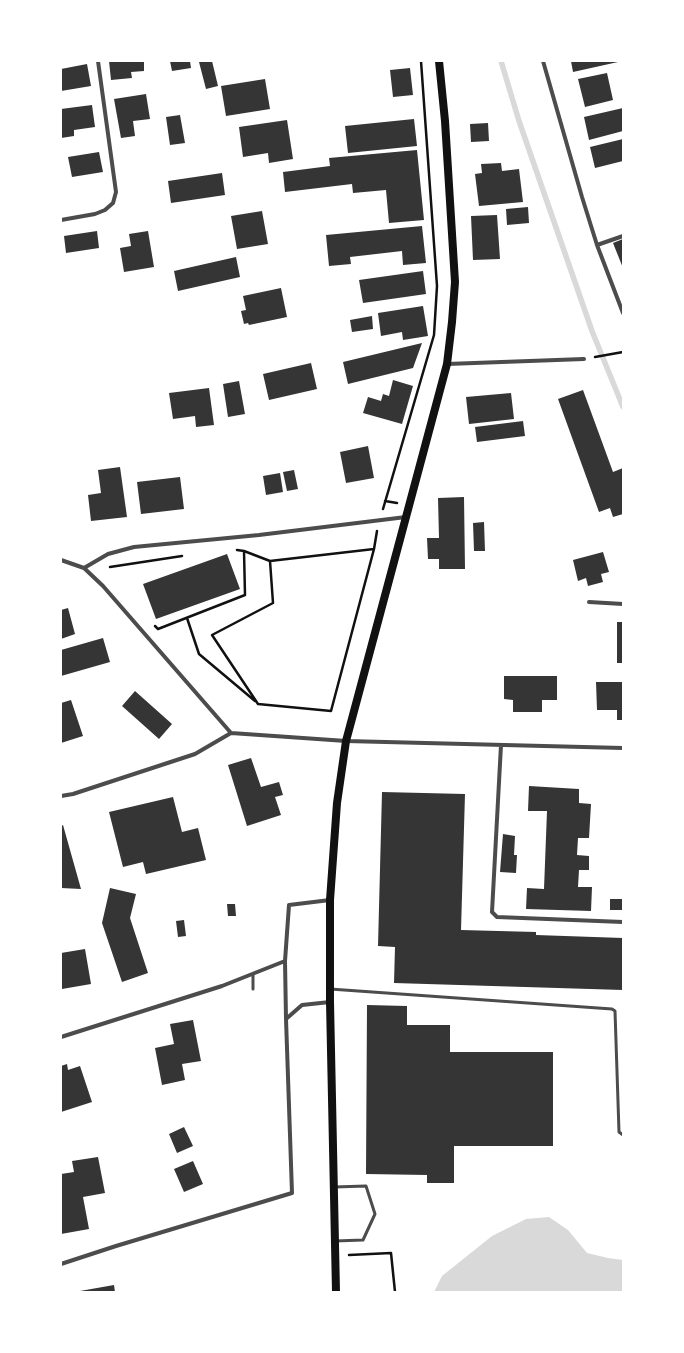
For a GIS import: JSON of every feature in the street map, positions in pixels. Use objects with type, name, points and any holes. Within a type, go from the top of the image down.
[{"type":"main road","points":[[336,1292],[330,1002],[330,900],[337,803],[346,741],[447,364],[455,282],[445,121],[439,61]]},
{"type":"street","points":[[61,220],[95,214],[106,210],[113,203],[116,192],[98,61]]},
{"type":"street","points":[[543,61],[597,245],[623,313]]},
{"type":"street","points":[[597,245],[623,236]]},
{"type":"street","points":[[447,364],[584,360]]},
{"type":"street","points":[[84,568],[108,554],[134,547],[259,535],[406,517]]},
{"type":"street","points":[[61,560],[84,568],[103,586],[231,733]]},
{"type":"street","points":[[589,602],[623,604]]},
{"type":"street","points":[[61,796],[73,794],[195,754],[231,733],[346,741],[623,748]]},
{"type":"street","points":[[500,745],[492,912],[497,917],[623,922]]},
{"type":"street","points":[[61,1264],[292,1193],[285,961],[289,905],[330,900]]},
{"type":"street","points":[[61,1036],[222,986],[285,961]]},
{"type":"street","points":[[286,1019],[302,1005],[330,1002]]},
{"type":"lane","points":[[253,974],[253,989]]},
{"type":"lane","points":[[330,989],[612,1009],[615,1011],[619,1132],[623,1135]]},
{"type":"lane","points":[[334,1187],[366,1186],[375,1214],[363,1240],[335,1242]]},
{"type":"path","points":[[187,618],[199,654],[258,704],[331,711],[374,549],[380,520],[434,334],[437,286],[421,61]]},
{"type":"path","points":[[590,358],[623,352]]},
{"type":"path","points":[[234,549],[244,551],[270,561],[374,549]]},
{"type":"path","points":[[152,623],[158,629],[245,595],[244,551]]},
{"type":"path","points":[[109,567],[183,555]]},
{"type":"path","points":[[258,704],[212,635],[273,603],[270,561]]},
{"type":"path","points":[[336,1255],[391,1253],[395,1292]]},
{"type":"shaded area","points":[[549,1217],[568,1230],[587,1253],[623,1260],[623,1292],[434,1292],[442,1276],[492,1236],[526,1219]]},
{"type":"building","points":[[109,61],[144,61],[144,71],[131,72],[132,78],[111,80]]},
{"type":"building","points":[[170,61],[190,61],[191,68],[172,71]]},
{"type":"building","points":[[212,61],[218,86],[206,89],[199,62]]},
{"type":"building","points":[[571,61],[618,61],[618,62],[573,72]]},
{"type":"building","points":[[87,64],[91,86],[61,91],[61,69]]},
{"type":"building","points":[[410,68],[413,95],[393,97],[390,70]]},
{"type":"building","points":[[607,73],[613,100],[585,107],[578,79]]},
{"type":"building","points":[[265,79],[270,109],[226,116],[221,86]]},
{"type":"building","points":[[146,94],[150,119],[133,121],[135,136],[121,138],[114,99]]},
{"type":"building","points":[[92,105],[95,127],[74,130],[74,136],[61,138],[61,109]]},
{"type":"building","points":[[623,108],[623,131],[589,140],[584,117]]},
{"type":"building","points":[[180,115],[185,143],[170,145],[166,117]]},
{"type":"building","points":[[414,119],[417,146],[348,153],[345,126]]},
{"type":"building","points":[[287,120],[293,159],[269,163],[268,153],[243,157],[239,127]]},
{"type":"building","points":[[488,123],[489,141],[471,142],[470,124]]},
{"type":"building","points":[[623,139],[623,161],[595,168],[590,147]]},
{"type":"building","points":[[417,150],[424,220],[389,223],[386,190],[353,193],[352,184],[285,192],[283,172],[330,166],[329,158]]},
{"type":"building","points":[[99,152],[103,172],[72,177],[68,157]]},
{"type":"building","points":[[501,163],[502,171],[519,169],[523,202],[479,206],[475,174],[482,173],[481,164]]},
{"type":"building","points":[[222,173],[225,195],[171,203],[168,181]]},
{"type":"building","points":[[528,207],[529,223],[507,225],[506,209]]},
{"type":"building","points":[[262,211],[268,244],[237,249],[231,216]]},
{"type":"building","points":[[497,215],[500,259],[473,260],[471,216]]},
{"type":"building","points":[[422,226],[426,263],[403,265],[402,251],[350,257],[351,264],[329,266],[326,235]]},
{"type":"building","points":[[97,231],[99,248],[66,253],[64,236]]},
{"type":"building","points":[[148,231],[154,267],[124,272],[120,248],[131,246],[129,234]]},
{"type":"building","points":[[623,239],[623,268],[613,243]]},
{"type":"building","points":[[236,257],[240,277],[178,291],[174,271]]},
{"type":"building","points":[[423,271],[426,294],[363,303],[359,280]]},
{"type":"building","points":[[281,288],[287,317],[249,325],[248,323],[244,324],[241,311],[246,310],[243,296]]},
{"type":"building","points":[[423,306],[428,336],[403,340],[402,332],[381,336],[378,313]]},
{"type":"building","points":[[372,316],[373,329],[352,332],[350,320]]},
{"type":"building","points":[[422,343],[413,368],[348,384],[343,362]]},
{"type":"building","points":[[311,363],[317,389],[269,400],[263,374]]},
{"type":"building","points":[[393,380],[413,386],[402,424],[363,413],[368,397],[381,401],[383,394],[389,396]]},
{"type":"building","points":[[239,381],[245,414],[228,417],[223,384]]},
{"type":"building","points":[[209,388],[214,425],[196,427],[195,416],[173,419],[169,393]]},
{"type":"building","points":[[583,390],[613,472],[623,468],[623,514],[613,517],[610,508],[599,512],[558,399]]},
{"type":"building","points":[[511,393],[514,419],[469,424],[466,397]]},
{"type":"building","points":[[523,421],[525,436],[477,442],[475,427]]},
{"type":"building","points":[[368,446],[374,478],[346,483],[340,452]]},
{"type":"building","points":[[120,467],[127,517],[91,521],[88,495],[101,493],[98,470]]},
{"type":"building","points":[[294,470],[298,489],[287,491],[283,472]]},
{"type":"building","points":[[280,473],[283,492],[266,495],[263,476]]},
{"type":"building","points":[[180,477],[184,509],[141,514],[137,482]]},
{"type":"building","points":[[464,497],[465,569],[439,569],[439,559],[428,559],[427,538],[439,538],[438,498]]},
{"type":"building","points":[[484,522],[485,551],[474,551],[473,523]]},
{"type":"building","points":[[603,552],[609,572],[601,574],[603,582],[588,586],[586,578],[578,581],[573,560]]},
{"type":"building","points":[[227,554],[240,589],[156,619],[143,584]]},
{"type":"building","points":[[68,608],[75,634],[61,639],[61,610]]},
{"type":"building","points":[[617,622],[623,622],[623,663],[617,663]]},
{"type":"building","points":[[103,638],[110,662],[61,676],[61,650]]},
{"type":"building","points":[[504,676],[557,676],[557,700],[542,700],[542,712],[513,712],[513,700],[504,699]]},
{"type":"building","points":[[596,682],[623,682],[623,720],[617,720],[617,710],[597,710]]},
{"type":"building","points":[[135,691],[172,724],[159,739],[122,706]]},
{"type":"building","points":[[71,700],[83,736],[61,743],[61,703]]},
{"type":"building","points":[[251,758],[261,787],[279,782],[283,795],[275,797],[281,815],[247,826],[228,765]]},
{"type":"building","points":[[529,786],[579,789],[579,803],[591,804],[589,838],[578,838],[577,855],[589,856],[589,870],[579,870],[578,887],[592,887],[591,911],[526,909],[527,888],[544,889],[547,811],[528,811]]},
{"type":"building","points":[[382,792],[465,794],[461,930],[536,932],[536,935],[623,938],[623,990],[394,983],[395,947],[378,946]]},
{"type":"building","points":[[173,797],[182,832],[198,828],[206,860],[146,874],[143,862],[123,867],[109,812]]},
{"type":"building","points":[[63,825],[81,889],[61,888],[61,826]]},
{"type":"building","points":[[503,834],[515,836],[514,855],[517,855],[516,873],[500,872]]},
{"type":"building","points":[[110,888],[136,894],[130,918],[148,973],[122,982],[102,923]]},
{"type":"building","points":[[610,899],[623,899],[623,910],[610,910]]},
{"type":"building","points":[[227,904],[235,904],[236,916],[228,916]]},
{"type":"building","points":[[184,920],[186,936],[178,937],[176,921]]},
{"type":"building","points":[[85,949],[91,984],[62,989],[61,953]]},
{"type":"building","points":[[367,1005],[407,1006],[407,1025],[450,1025],[450,1052],[553,1052],[553,1146],[454,1146],[454,1183],[427,1183],[427,1175],[366,1174]]},
{"type":"building","points":[[193,1020],[201,1061],[182,1064],[185,1080],[162,1085],[155,1048],[174,1044],[170,1024]]},
{"type":"building","points":[[67,1064],[68,1070],[80,1066],[92,1102],[61,1112],[61,1066]]},
{"type":"building","points":[[184,1127],[193,1146],[177,1153],[169,1134]]},
{"type":"building","points":[[98,1157],[105,1193],[83,1197],[89,1229],[61,1234],[61,1174],[74,1172],[72,1161]]},
{"type":"building","points":[[193,1161],[203,1184],[184,1192],[174,1169]]},
{"type":"building","points":[[114,1285],[115,1292],[80,1292],[80,1291]]},
{"type":"waterway","points":[[501,61],[519,121],[592,331],[623,407]]}]
